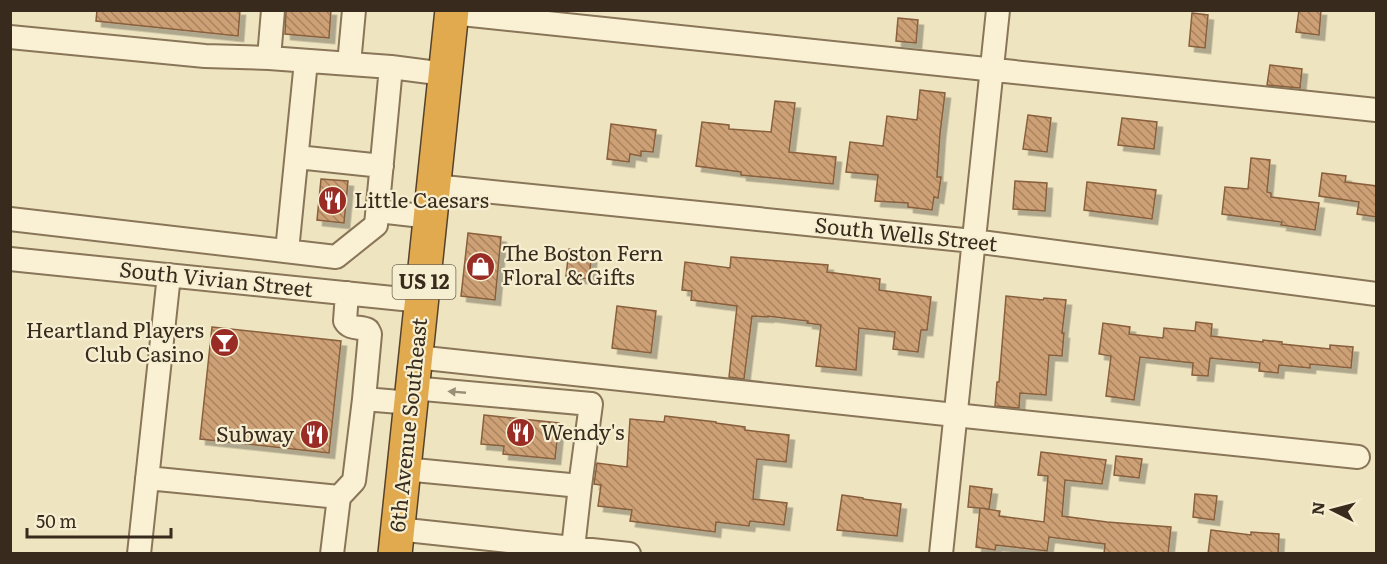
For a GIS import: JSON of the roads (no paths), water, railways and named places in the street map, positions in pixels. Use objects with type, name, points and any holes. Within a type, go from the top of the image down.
[{"type":"highway","name":"6th Avenue Southeast","points":[[396,541],[452,12]]},
{"type":"street","points":[[269,58],[273,10]]},
{"type":"street","points":[[349,64],[354,10]]},
{"type":"street","points":[[941,554],[998,10]]},
{"type":"street","points":[[452,12],[1377,110]]},
{"type":"street","points":[[10,37],[205,56],[392,67],[446,74]]},
{"type":"street","points":[[287,251],[306,61]]},
{"type":"street","points":[[10,219],[336,257],[376,225],[392,67]]},
{"type":"street","points":[[297,157],[382,166]]},
{"type":"street","name":"South Wells Street","points":[[378,211],[433,202],[973,241],[1377,294]]},
{"type":"street","points":[[207,279],[210,242]]},
{"type":"street","points":[[332,554],[339,497],[354,481],[370,334],[368,330],[350,327],[346,324],[336,257]]},
{"type":"street","name":"South Vivian Street","points":[[10,259],[422,301]]},
{"type":"street","points":[[146,554],[139,553],[169,275]]},
{"type":"street","points":[[413,383],[488,394],[591,404],[580,486],[561,549]]},
{"type":"street","points":[[364,399],[413,383],[955,416],[1358,457]]},
{"type":"street","points":[[481,476],[505,469],[556,472],[565,468],[574,457],[579,445],[581,429],[579,420],[571,414],[516,408],[488,394]]},
{"type":"street","points":[[404,469],[580,486]]},
{"type":"street","points":[[147,478],[339,497]]},
{"type":"street","points":[[396,541],[629,554]]},
{"type":"place","name":"Little Caesars","points":[[333,201]]},
{"type":"place","name":"The Boston Fern Floral & Gifts","points":[[481,266]]},
{"type":"place","name":"Heartland Players Club Casino","points":[[225,343]]},
{"type":"place","name":"Wendy's","points":[[520,433]]},
{"type":"place","name":"Subway","points":[[315,435]]}]
